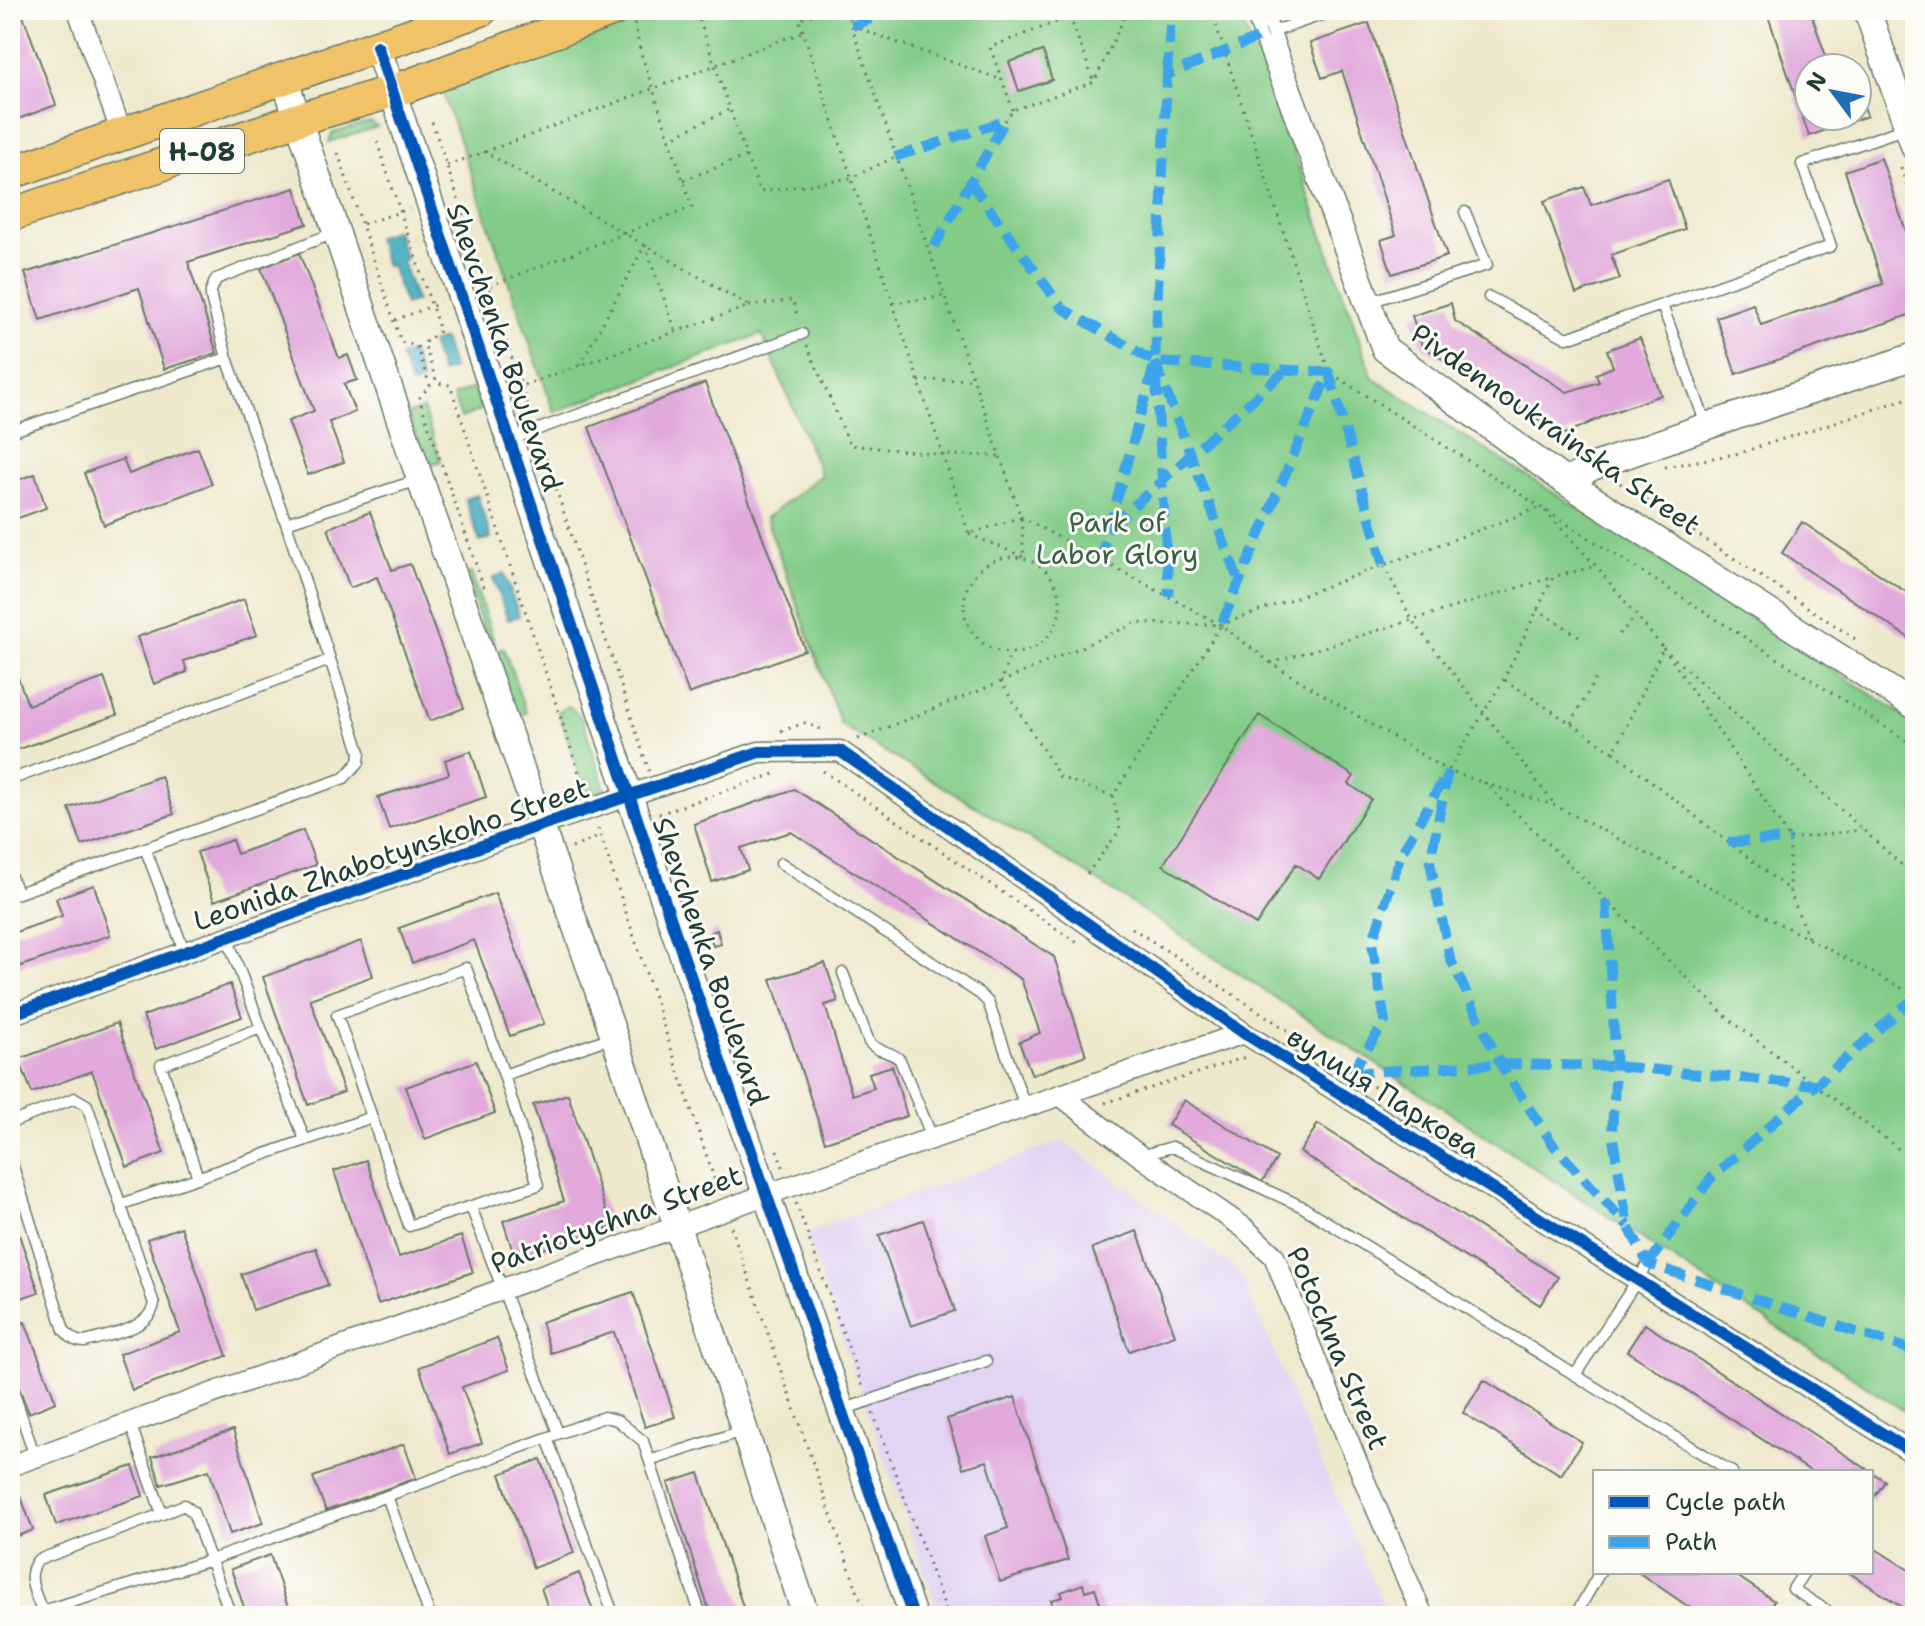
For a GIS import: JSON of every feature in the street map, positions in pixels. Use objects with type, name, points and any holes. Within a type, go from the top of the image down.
[{"type":"main road","name":"Н-08","points":[[10,173],[481,10]]},
{"type":"main road","name":"Н-08","points":[[10,215],[299,119],[394,91],[623,13]]},
{"type":"street","points":[[78,10],[122,134]]},
{"type":"street","points":[[1867,10],[1911,138]]},
{"type":"street","name":"Pivdennoukrainska Street","points":[[1262,22],[1385,349],[1566,482],[1915,706]]},
{"type":"street","name":"Shevchenka Boulevard","points":[[377,46],[765,1195],[913,1616]]},
{"type":"street","points":[[284,78],[420,479],[552,822],[614,1036],[806,1616]]},
{"type":"street","points":[[1566,482],[1592,467],[1915,356]]},
{"type":"street","name":"Leonida Zhabotynskoho Street","points":[[10,1015],[552,822],[759,752],[840,751]]},
{"type":"street","name":"вулиця Паркова","points":[[840,751],[1244,1033],[1643,1272],[1915,1454]]},
{"type":"street","name":"Patriotychna Street","points":[[10,1466],[765,1195],[1244,1033]]},
{"type":"street","name":"Potochna Street","points":[[1060,1095],[1140,1156],[1243,1227],[1274,1256],[1423,1616]]},
{"type":"lane","points":[[1262,22],[1336,10]]},
{"type":"lane","points":[[1489,297],[1567,338],[1831,246],[1802,164],[1911,138]]},
{"type":"lane","points":[[1367,302],[1487,265],[1465,212]]},
{"type":"lane","points":[[10,874],[14,894],[344,778],[359,762],[360,752],[286,523],[227,358],[211,298],[216,279],[336,233]]},
{"type":"lane","points":[[1662,305],[1707,426]]},
{"type":"lane","points":[[511,439],[802,334]]},
{"type":"lane","points":[[10,432],[227,358]]},
{"type":"lane","points":[[286,523],[420,479]]},
{"type":"lane","points":[[10,780],[330,660]]},
{"type":"lane","points":[[145,848],[185,953]]},
{"type":"lane","points":[[781,863],[980,994],[993,1013],[1025,1106]]},
{"type":"lane","points":[[227,937],[305,1140]]},
{"type":"lane","points":[[466,968],[504,1075],[538,1185],[409,1226],[337,1015],[466,968]]},
{"type":"lane","points":[[843,973],[869,1042],[875,1049],[893,1054],[900,1060],[932,1137]]},
{"type":"lane","points":[[198,1178],[161,1065],[261,1028]]},
{"type":"lane","points":[[504,1075],[614,1036]]},
{"type":"lane","points":[[10,1123],[75,1098],[87,1105],[154,1304],[152,1314],[144,1322],[85,1342],[77,1342],[64,1330],[10,1157]]},
{"type":"lane","points":[[122,1204],[372,1117]]},
{"type":"lane","points":[[1140,1156],[1172,1147],[1301,1206],[1729,1470]]},
{"type":"lane","points":[[471,1207],[614,1616]]},
{"type":"lane","points":[[1575,1375],[1643,1272]]},
{"type":"lane","points":[[840,1411],[986,1361]]},
{"type":"lane","points":[[10,1381],[35,1457]]},
{"type":"lane","points":[[231,1616],[211,1560],[192,1509],[184,1505],[38,1560],[32,1570],[31,1578],[43,1613],[211,1560],[604,1417],[617,1420],[643,1441],[652,1460],[701,1616]]},
{"type":"lane","points":[[130,1423],[162,1514]]},
{"type":"lane","points":[[652,1460],[746,1430]]},
{"type":"lane","points":[[387,1496],[430,1616]]},
{"type":"lane","points":[[1575,1616],[1599,1574]]},
{"type":"lane","points":[[1803,1574],[1793,1589],[1835,1616]]},
{"type":"path","points":[[696,10],[760,192],[851,178],[895,157]]},
{"type":"path","points":[[827,10],[799,19],[969,534],[1024,557],[1042,566],[1055,582],[1061,601],[1058,622],[1047,639],[1030,650],[1010,654],[990,649],[974,636],[964,618],[963,598],[970,578],[985,564],[1003,556],[1024,557]]},
{"type":"path","points":[[846,10],[1021,517],[1024,557]]},
{"type":"path","points":[[1005,121],[1013,110],[1094,82],[1128,10]]},
{"type":"path","points":[[394,320],[488,287],[692,207],[623,13]]},
{"type":"path","points":[[1013,110],[990,47],[1070,17],[1094,82]]},
{"type":"path","points":[[852,26],[1002,80]]},
{"type":"path","points":[[447,165],[803,32]]},
{"type":"path","points":[[669,139],[730,109]]},
{"type":"path","points":[[432,122],[650,776]]},
{"type":"path","points":[[377,142],[440,331],[424,343],[437,383],[450,385],[725,1210],[866,1616]]},
{"type":"path","points":[[485,152],[749,306]]},
{"type":"path","points":[[338,153],[401,342],[417,346],[430,386],[419,398],[485,592]]},
{"type":"path","points":[[684,180],[746,156]]},
{"type":"path","points":[[362,224],[457,193]]},
{"type":"path","points":[[645,245],[676,332]]},
{"type":"path","points":[[580,366],[645,245]]},
{"type":"path","points":[[893,303],[945,296]]},
{"type":"path","points":[[522,386],[749,306],[793,300],[802,334],[850,445],[943,455],[1000,456]]},
{"type":"path","points":[[919,381],[973,379]]},
{"type":"path","points":[[1653,469],[1740,453],[1915,396]]},
{"type":"path","points":[[1610,477],[1862,643]]},
{"type":"path","points":[[840,751],[850,742],[1001,682],[1136,623],[1221,625],[1541,507],[1596,566],[1663,648],[1790,839],[1789,890],[1809,940]]},
{"type":"path","points":[[969,534],[1021,517],[1221,625],[1271,663],[1448,771],[1556,806],[1915,995]]},
{"type":"path","points":[[1383,565],[1412,620],[1556,806]]},
{"type":"path","points":[[1271,663],[1596,566]]},
{"type":"path","points":[[1448,771],[1504,679],[1553,577]]},
{"type":"path","points":[[1537,609],[1582,638]]},
{"type":"path","points":[[1619,634],[1637,616]]},
{"type":"path","points":[[1087,874],[1120,830],[1113,796],[1221,625]]},
{"type":"path","points":[[1614,752],[1663,648]]},
{"type":"path","points":[[1663,648],[1915,877]]},
{"type":"path","points":[[1010,654],[1001,682],[1060,777],[1113,796]]},
{"type":"path","points":[[1571,723],[1597,676]]},
{"type":"path","points":[[1504,679],[1614,752],[1789,890]]},
{"type":"path","points":[[777,732],[805,723],[828,732]]},
{"type":"path","points":[[820,769],[1082,946]]},
{"type":"path","points":[[656,815],[782,772]]},
{"type":"path","points":[[1482,780],[1729,1019],[1904,1153],[1915,1155]]},
{"type":"path","points":[[552,822],[572,848],[600,836]]},
{"type":"path","points":[[1790,839],[1863,830]]},
{"type":"path","points":[[1127,925],[1454,1140]]},
{"type":"path","points":[[797,1204],[948,1616]]},
{"type":"shaded area","points":[[1063,1141],[1238,1270],[1388,1616],[940,1616],[805,1233]]},
{"type":"green space","name":"Park of Labor Glory","points":[[649,10],[1236,10],[1267,77],[1373,378],[1915,722],[1915,1418],[1087,874],[841,725],[766,518],[821,475],[762,334],[554,412],[440,85]]},
{"type":"green space","points":[[371,122],[377,127],[329,142],[332,133]]},
{"type":"green space","points":[[473,388],[481,410],[461,418],[453,396]]},
{"type":"green space","points":[[423,409],[441,461],[427,466],[408,414]]},
{"type":"green space","points":[[471,573],[495,644],[489,646],[465,575]]},
{"type":"green space","points":[[504,648],[526,713],[513,718],[493,654]]},
{"type":"green space","points":[[569,706],[582,718],[605,789],[587,795],[558,711]]},
{"type":"water","points":[[396,230],[406,259],[402,261],[416,301],[405,305],[391,265],[386,266],[376,237]]},
{"type":"water","points":[[443,339],[453,369],[441,373],[431,343]]},
{"type":"water","points":[[412,352],[422,382],[411,385],[400,356]]},
{"type":"water","points":[[477,495],[491,538],[480,542],[465,499]]},
{"type":"water","points":[[504,573],[519,616],[508,620],[493,578]]},
{"type":"building","points":[[10,10],[21,10],[56,105],[10,122],[10,84],[18,81],[10,60]]},
{"type":"building","points":[[1766,10],[1810,10],[1824,52],[1793,52],[1793,89]]},
{"type":"building","points":[[1369,23],[1447,256],[1392,274],[1381,240],[1396,235],[1342,71],[1322,78],[1310,43]]},
{"type":"building","points":[[1043,51],[1052,80],[1019,91],[1009,62]]},
{"type":"building","points":[[1881,158],[1915,258],[1915,313],[1736,374],[1716,317],[1753,304],[1761,325],[1883,284],[1845,171]]},
{"type":"building","points":[[1668,179],[1685,229],[1611,255],[1620,279],[1576,294],[1544,201],[1584,187],[1591,205]]},
{"type":"building","points":[[295,188],[307,224],[188,262],[217,353],[164,369],[139,288],[40,320],[25,273]]},
{"type":"building","points":[[299,253],[339,358],[348,355],[357,380],[344,384],[355,412],[329,422],[344,462],[308,475],[288,421],[314,411],[261,268]]},
{"type":"building","points":[[1451,303],[1455,321],[1567,392],[1599,382],[1596,374],[1613,367],[1607,350],[1640,338],[1661,395],[1563,435],[1422,346],[1412,316]]},
{"type":"building","points":[[705,383],[805,650],[689,694],[589,427]]},
{"type":"building","points":[[198,448],[212,484],[104,525],[84,473],[123,459],[129,474]]},
{"type":"building","points":[[35,474],[46,508],[10,521],[10,483]]},
{"type":"building","points":[[370,512],[392,570],[410,564],[464,708],[430,721],[377,577],[350,588],[328,528]]},
{"type":"building","points":[[1802,522],[1915,598],[1915,642],[1782,553]]},
{"type":"building","points":[[244,599],[257,635],[184,661],[187,672],[154,684],[137,637]]},
{"type":"building","points":[[10,655],[28,705],[104,678],[117,715],[10,752]]},
{"type":"building","points":[[1259,715],[1354,776],[1349,784],[1371,799],[1319,879],[1296,864],[1256,925],[1163,865]]},
{"type":"building","points":[[471,751],[486,797],[389,829],[378,797],[449,774],[445,760]]},
{"type":"building","points":[[161,776],[174,814],[82,845],[69,808]]},
{"type":"building","points":[[794,789],[1054,957],[1086,1055],[1032,1075],[1019,1042],[1040,1033],[1021,979],[791,832],[741,848],[748,870],[712,882],[694,824]]},
{"type":"building","points":[[303,830],[316,865],[214,901],[197,852],[232,840],[237,854]]},
{"type":"building","points":[[94,885],[110,935],[10,970],[10,934],[62,916],[56,898]]},
{"type":"building","points":[[495,893],[544,1024],[510,1036],[474,940],[412,963],[399,928]]},
{"type":"building","points":[[717,930],[721,944],[713,946],[709,933]]},
{"type":"building","points":[[361,941],[373,976],[310,999],[344,1092],[308,1105],[263,977]]},
{"type":"building","points":[[825,963],[838,1001],[825,1005],[852,1095],[874,1088],[869,1073],[892,1066],[907,1116],[825,1142],[771,979]]},
{"type":"building","points":[[230,984],[242,1017],[156,1049],[143,1016]]},
{"type":"building","points":[[117,1023],[164,1153],[127,1167],[92,1071],[32,1093],[19,1059]]},
{"type":"building","points":[[476,1061],[495,1113],[425,1139],[406,1087]]},
{"type":"building","points":[[568,1094],[611,1227],[515,1258],[503,1221],[564,1201],[533,1105]]},
{"type":"building","points":[[1184,1100],[1277,1158],[1262,1182],[1168,1125]]},
{"type":"building","points":[[1318,1124],[1558,1277],[1540,1305],[1300,1152]]},
{"type":"building","points":[[366,1160],[399,1257],[461,1236],[473,1272],[378,1304],[334,1171]]},
{"type":"building","points":[[10,1209],[39,1292],[10,1302]]},
{"type":"building","points":[[923,1220],[955,1311],[911,1326],[879,1235]]},
{"type":"building","points":[[181,1227],[227,1356],[132,1390],[119,1354],[180,1332],[147,1239]]},
{"type":"building","points":[[1137,1231],[1175,1335],[1129,1351],[1092,1248]]},
{"type":"building","points":[[316,1248],[328,1285],[253,1310],[241,1274]]},
{"type":"building","points":[[633,1292],[675,1417],[645,1427],[614,1332],[551,1353],[541,1322]]},
{"type":"building","points":[[25,1322],[56,1402],[29,1413],[10,1364],[10,1327]]},
{"type":"building","points":[[1645,1324],[1868,1470],[1809,1470],[1627,1351]]},
{"type":"building","points":[[497,1338],[509,1370],[462,1387],[482,1443],[450,1454],[419,1367]]},
{"type":"building","points":[[1484,1380],[1582,1442],[1561,1475],[1463,1413]]},
{"type":"building","points":[[1015,1397],[1068,1560],[1000,1582],[985,1536],[1008,1528],[987,1461],[963,1468],[947,1419]]},
{"type":"building","points":[[233,1430],[263,1523],[230,1534],[209,1470],[161,1485],[152,1457]]},
{"type":"building","points":[[404,1444],[416,1478],[326,1511],[313,1477]]},
{"type":"building","points":[[541,1459],[574,1553],[533,1568],[500,1474]]},
{"type":"building","points":[[133,1466],[143,1496],[56,1525],[46,1495]]},
{"type":"building","points":[[699,1473],[746,1616],[711,1616],[668,1483]]},
{"type":"building","points":[[1873,1473],[1885,1481],[1873,1499]]},
{"type":"building","points":[[21,1497],[33,1530],[10,1539],[10,1501]]},
{"type":"building","points":[[1873,1547],[1915,1574],[1915,1615],[1851,1574],[1873,1574]]},
{"type":"building","points":[[270,1555],[291,1616],[247,1616],[231,1569]]},
{"type":"building","points":[[579,1573],[595,1616],[551,1616],[541,1588]]},
{"type":"building","points":[[1641,1574],[1734,1574],[1774,1601],[1764,1616],[1702,1616]]},
{"type":"building","points":[[1083,1584],[1085,1591],[1095,1588],[1104,1616],[1056,1616],[1051,1600],[1063,1597],[1061,1592]]},
{"type":"marked path","points":[[852,26],[896,10]]},
{"type":"marked path","points":[[1167,75],[1171,10]]},
{"type":"marked path","points":[[1100,560],[1155,362],[1167,75],[1267,34]]},
{"type":"marked path","points":[[895,157],[1005,121],[930,254]]},
{"type":"marked path","points":[[970,182],[1062,308],[1155,362],[1329,372],[1221,625]]},
{"type":"marked path","points":[[1155,362],[1239,582]]},
{"type":"marked path","points":[[1111,526],[1287,369]]},
{"type":"marked path","points":[[1329,372],[1383,565]]},
{"type":"marked path","points":[[1156,378],[1169,596]]},
{"type":"marked path","points":[[1448,771],[1430,862],[1450,958],[1500,1064],[1554,1146],[1628,1226]]},
{"type":"marked path","points":[[1351,1073],[1385,1022],[1372,943],[1401,854],[1442,782]]},
{"type":"marked path","points":[[1728,842],[1790,839]]},
{"type":"marked path","points":[[1606,900],[1616,1066],[1612,1133],[1628,1226],[1648,1264],[1915,1351]]},
{"type":"marked path","points":[[1648,1264],[1711,1178],[1915,997]]},
{"type":"marked path","points":[[1351,1073],[1500,1064],[1616,1066],[1815,1085]]},
{"type":"cycle path","points":[[377,46],[675,932],[913,1616]]},
{"type":"cycle path","points":[[10,1015],[529,829],[759,752],[840,751],[1244,1033],[1915,1454]]}]
